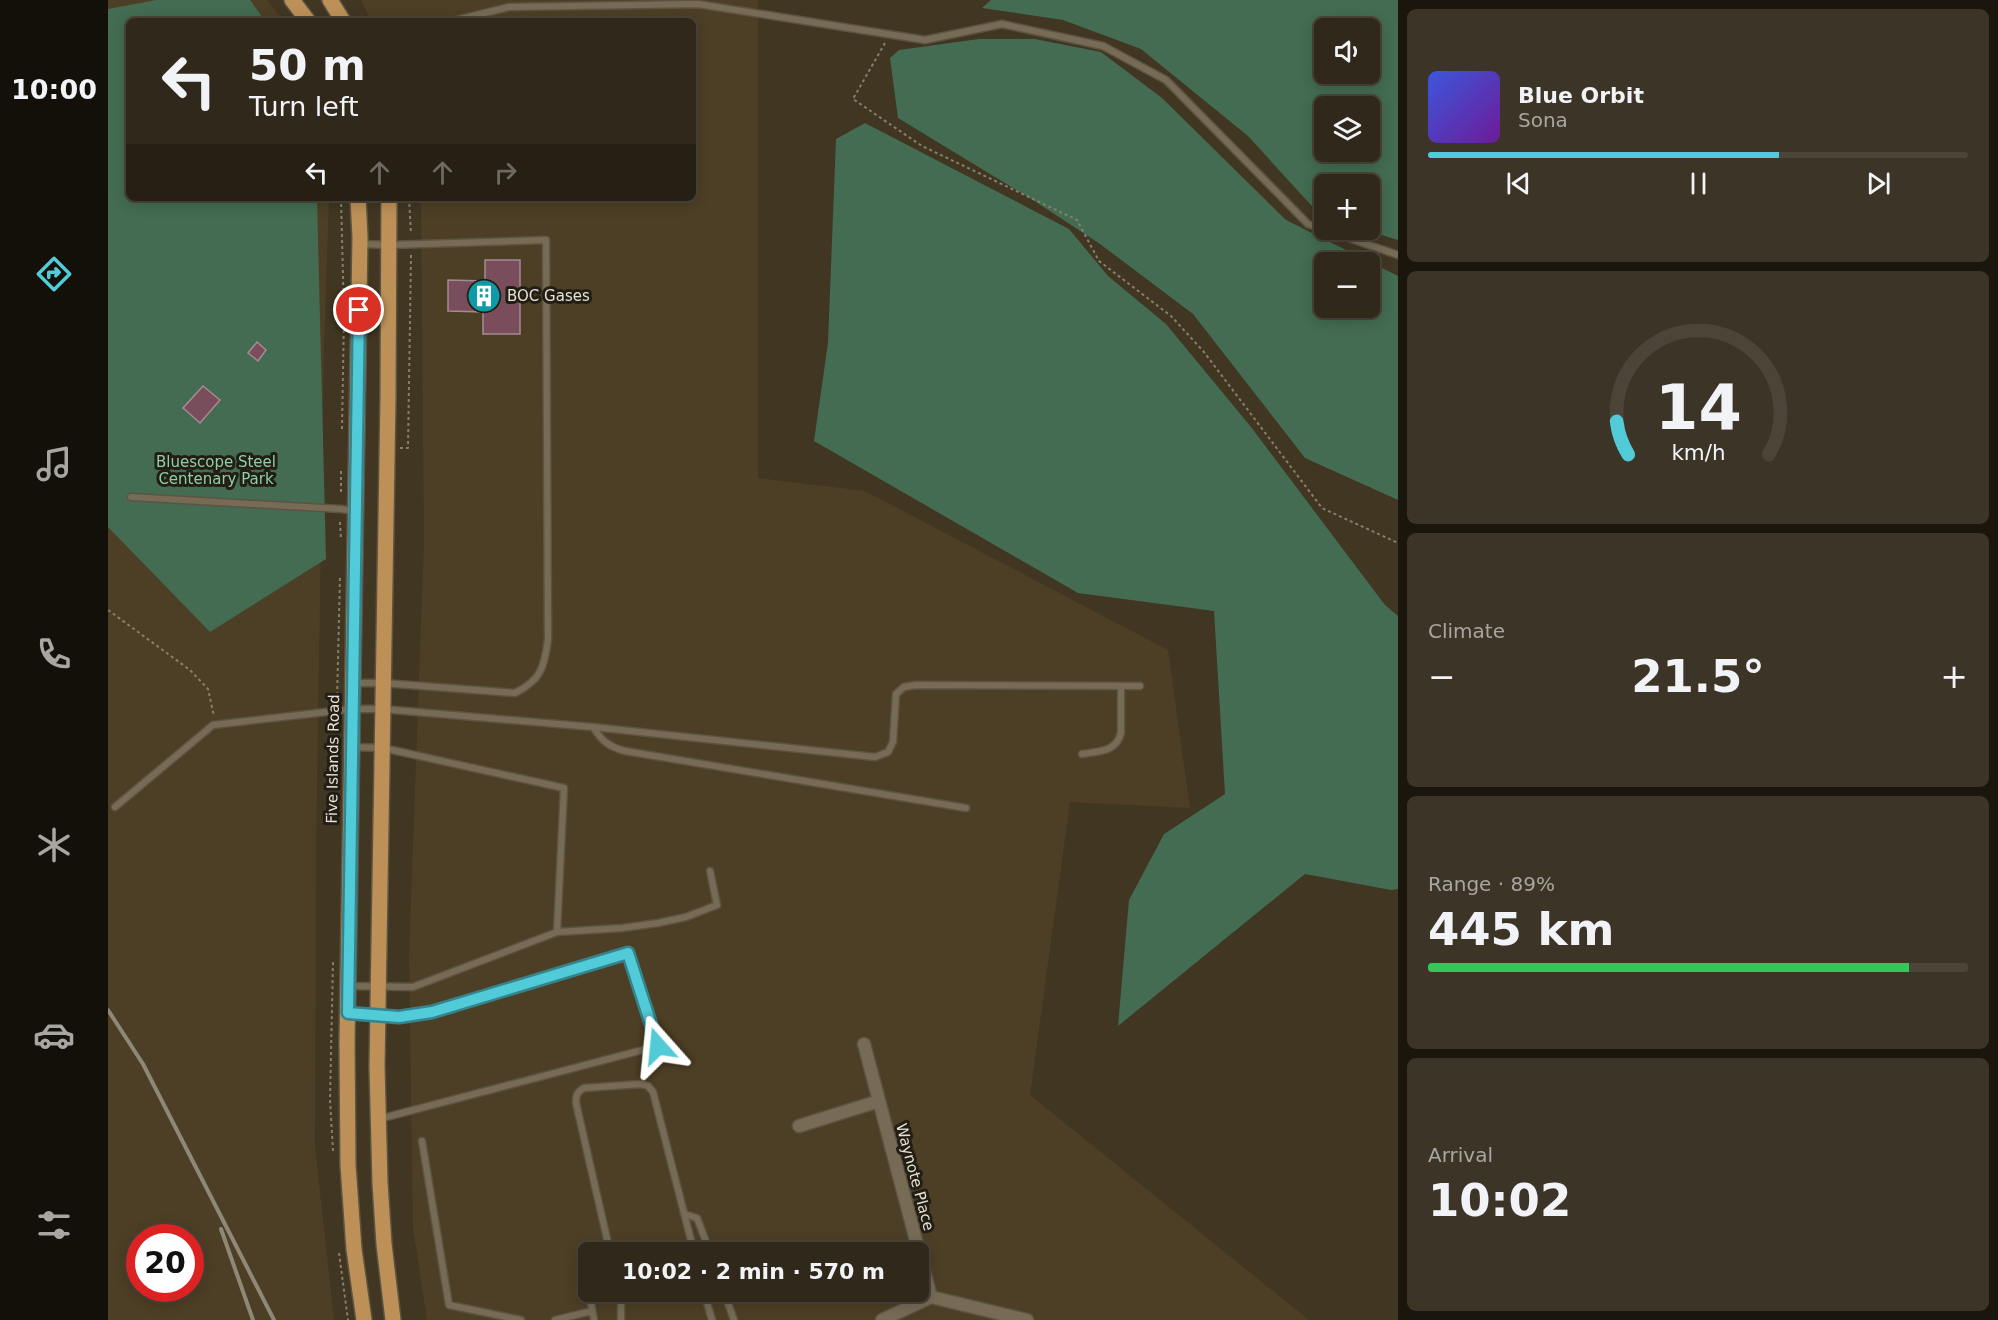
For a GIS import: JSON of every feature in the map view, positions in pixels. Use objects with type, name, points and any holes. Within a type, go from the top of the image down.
[{"type":"main road","points":[[292,0],[306,18]]},
{"type":"main road","points":[[330,0],[341,18]]},
{"type":"main road","name":"Five Islands Road","points":[[358,201],[360,244],[348,986],[348,1165],[354,1249],[364,1320]]},
{"type":"main road","points":[[389,201],[378,1015],[384,1244],[393,1320]]},
{"type":"street","name":"Waynote Place","points":[[864,1044],[931,1297]]},
{"type":"street","points":[[799,1126],[879,1101]]},
{"type":"street","points":[[882,1320],[931,1297],[1027,1320]]},
{"type":"lane","points":[[464,18],[509,7],[698,4],[925,40],[1002,24],[1103,46],[1166,80],[1308,224],[1398,255]]},
{"type":"lane","points":[[353,683],[383,683],[515,693],[529,687],[538,676],[545,662],[548,640],[546,240],[360,244]]},
{"type":"lane","points":[[131,497],[356,511]]},
{"type":"lane","points":[[115,807],[213,725],[352,709],[382,709],[593,727],[875,757],[888,752],[893,742],[896,694],[904,687],[915,685],[1140,686]]},
{"type":"lane","points":[[1083,754],[1108,750],[1119,740],[1121,686]]},
{"type":"lane","points":[[593,727],[606,745],[625,751],[966,808]]},
{"type":"lane","points":[[352,747],[382,747],[564,788],[557,932]]},
{"type":"lane","points":[[348,986],[413,987],[557,932],[622,928],[686,917],[717,905],[710,872]]},
{"type":"lane","points":[[348,1013],[399,1017],[432,1012],[628,953],[658,1046],[379,1119]]},
{"type":"lane","points":[[608,1242],[576,1096],[578,1091],[584,1088],[641,1084],[648,1086],[653,1092],[691,1242]]},
{"type":"lane","points":[[422,1141],[448,1305],[521,1320]]},
{"type":"lane","points":[[684,1214],[698,1218],[706,1242]]},
{"type":"lane","points":[[621,1302],[621,1320]]},
{"type":"lane","points":[[707,1302],[712,1320]]},
{"type":"lane","points":[[728,1302],[734,1320]]},
{"type":"lane","points":[[591,1303],[594,1320]]},
{"type":"lane","points":[[555,1320],[592,1311]]},
{"type":"path","points":[[889,35],[853,99],[922,146],[1077,220],[1099,261],[1171,316],[1204,352],[1322,508],[1398,543]]},
{"type":"path","points":[[398,447],[408,448],[411,244],[409,201]]},
{"type":"path","points":[[108,610],[190,670],[208,689],[214,714],[213,725]]},
{"type":"shaded area","points":[[108,0],[267,0],[282,18],[126,18],[126,201],[329,201],[324,347],[316,852],[315,1146],[334,1320],[108,1320]]},
{"type":"shaded area","points":[[361,0],[758,0],[758,478],[865,491],[1168,650],[1190,808],[1070,802],[1030,1095],[1309,1320],[427,1320],[413,1228],[409,955],[424,542],[421,201],[696,201],[696,18],[370,18]]},
{"type":"green space","name":"Bluescope Steel Centenary Park","points":[[156,0],[250,0],[263,18],[126,18],[126,201],[317,201],[326,559],[210,632],[108,527],[108,9]]},
{"type":"green space","points":[[991,0],[1398,0],[1398,240],[1380,235],[1380,174],[1314,174],[1314,208],[1248,136],[1141,49],[1063,20],[982,8]]},
{"type":"green space","points":[[979,39],[1035,39],[1101,52],[1162,98],[1286,220],[1314,234],[1314,240],[1326,240],[1350,252],[1314,252],[1314,318],[1380,318],[1380,267],[1398,276],[1398,500],[1305,458],[1193,314],[1100,244],[1033,200],[898,118],[890,58],[899,50]]},
{"type":"green space","points":[[865,123],[1069,229],[1108,276],[1166,324],[1251,427],[1385,605],[1398,616],[1398,889],[1391,890],[1305,874],[1118,1026],[1129,900],[1164,834],[1225,794],[1214,611],[1078,593],[814,441],[828,343],[836,139]]},
{"type":"building","name":"BOC Gases","points":[[485,260],[520,260],[520,334],[483,334],[483,312],[448,311],[448,280],[485,281]]},
{"type":"building","points":[[257,342],[266,350],[258,361],[248,353]]},
{"type":"building","points":[[203,386],[220,400],[200,423],[183,408]]},
{"type":"railway","points":[[108,1010],[143,1064],[274,1320]]},
{"type":"railway","points":[[221,1229],[253,1320]]},
{"type":"place","name":"BOC Gases","points":[[484,296]]},
{"type":"route","points":[[359,310],[348,1013],[399,1017],[432,1012],[628,953],[658,1046]]}]
